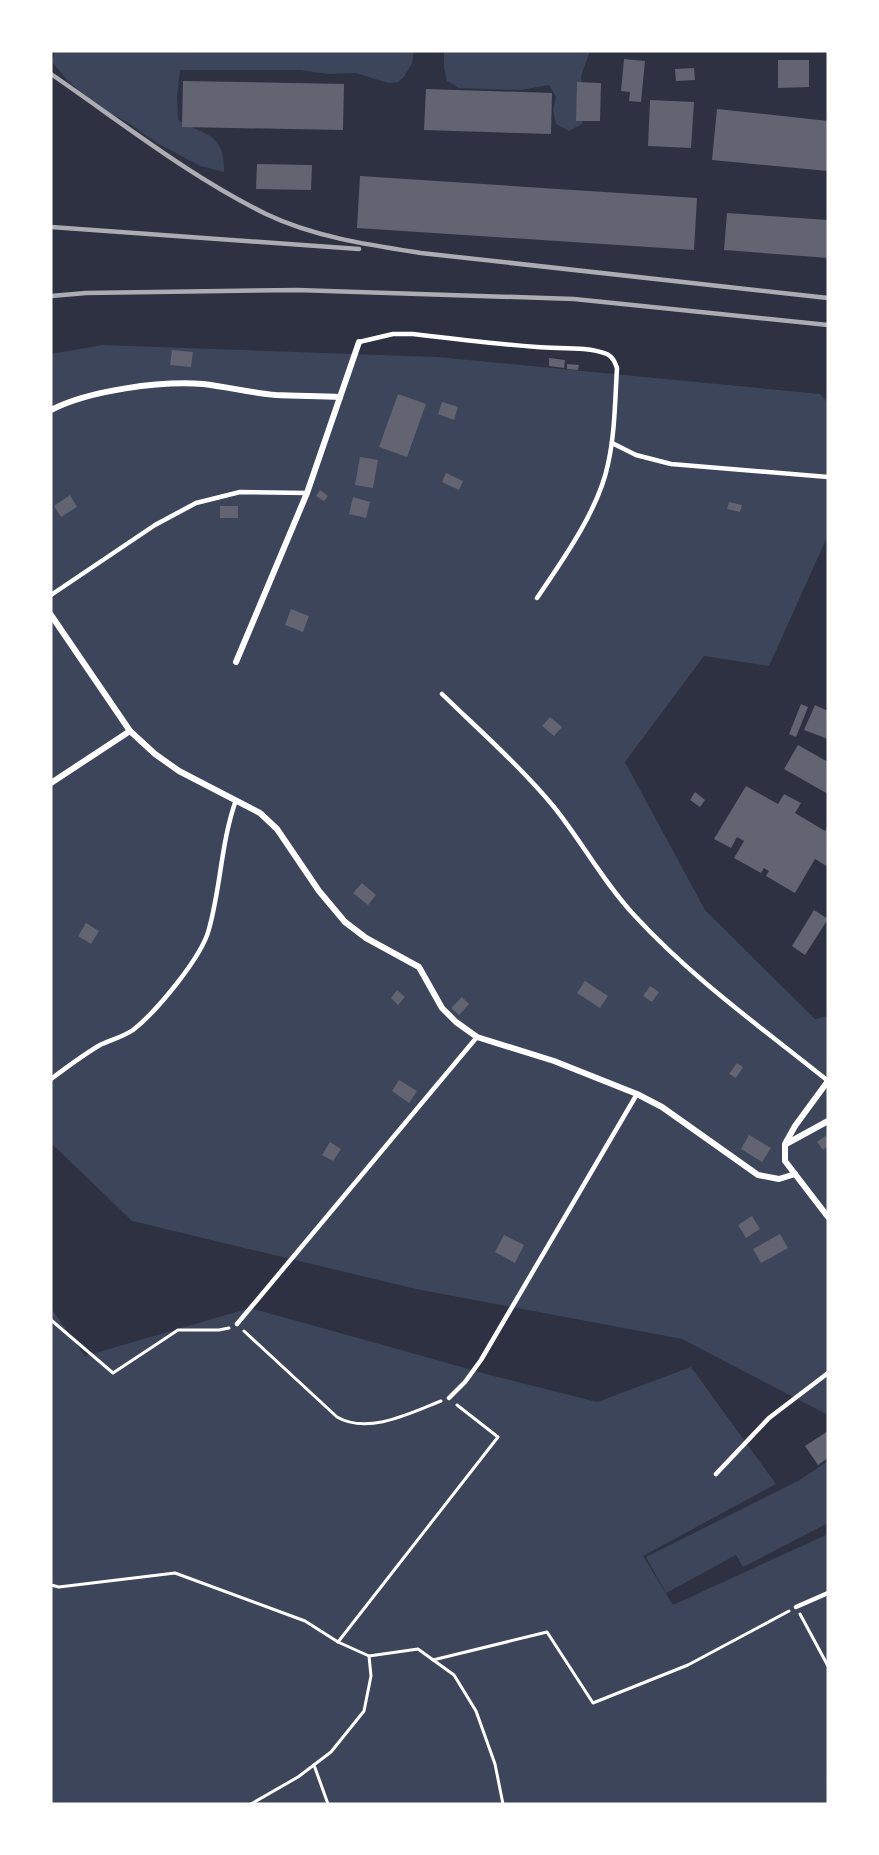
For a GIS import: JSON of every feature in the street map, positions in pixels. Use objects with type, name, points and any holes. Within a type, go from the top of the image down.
[{"type":"street","points":[[236,662],[307,493],[360,342]]},
{"type":"street","points":[[51,410],[67,402],[113,391],[174,383],[203,384],[275,395],[340,397]]},
{"type":"street","points":[[51,615],[130,731],[178,771],[260,813],[277,829],[319,891],[345,922],[366,938],[419,967],[447,1016],[477,1037],[554,1061],[638,1094],[662,1107],[758,1175],[779,1179],[795,1174]]},
{"type":"street","points":[[51,783],[130,731]]},
{"type":"street","points":[[828,1081],[795,1126],[785,1144],[785,1161],[828,1217]]},
{"type":"street","points":[[785,1144],[828,1121]]},
{"type":"lane","points":[[360,342],[393,334],[412,334],[604,353],[611,356],[617,368],[612,443],[608,467],[595,500],[566,555],[537,598]]},
{"type":"lane","points":[[612,443],[636,454],[671,464],[828,477]]},
{"type":"lane","points":[[51,595],[155,525],[196,502],[240,492],[307,493]]},
{"type":"lane","points":[[442,694],[504,754],[553,806],[582,843],[617,896],[652,934],[677,959],[828,1081]]},
{"type":"lane","points":[[51,1079],[88,1052],[130,1032],[141,1023],[174,986],[204,943],[212,915],[225,837],[236,800]]},
{"type":"lane","points":[[237,1324],[477,1037]]},
{"type":"lane","points":[[449,1398],[465,1382],[481,1360],[638,1094]]},
{"type":"lane","points":[[716,1474],[769,1418],[828,1373]]},
{"type":"lane","points":[[796,1607],[828,1593]]},
{"type":"path","points":[[51,1320],[113,1373],[178,1330],[219,1330],[237,1324],[337,1417],[347,1423],[357,1425],[381,1421],[408,1414],[449,1398],[498,1437],[338,1642]]},
{"type":"path","points":[[51,1585],[59,1587],[175,1573],[305,1621],[338,1642],[369,1656],[418,1649],[454,1675],[476,1711],[495,1764],[503,1804]]},
{"type":"path","points":[[433,1660],[547,1632],[593,1703],[688,1665],[796,1607],[828,1666]]},
{"type":"path","points":[[251,1804],[298,1777],[331,1752],[363,1711],[371,1676],[369,1656]]},
{"type":"path","points":[[314,1765],[328,1804]]},
{"type":"shaded area","points":[[55,51],[414,51],[412,63],[404,77],[398,82],[388,83],[356,73],[328,74],[300,70],[180,70],[177,97],[178,120],[212,137],[221,150],[224,172],[200,166],[157,143],[95,104],[68,81],[52,62]]},
{"type":"shaded area","points":[[444,51],[590,51],[581,76],[584,108],[582,124],[569,131],[556,124],[553,110],[556,97],[549,85],[521,90],[459,88],[447,81]]},
{"type":"shaded area","points":[[102,345],[437,357],[820,394],[828,403],[828,535],[769,666],[704,656],[625,762],[705,910],[815,1019],[828,1016],[828,1415],[682,1339],[416,1289],[132,1221],[51,1143],[51,354]]},
{"type":"shaded area","points":[[51,1308],[85,1356],[250,1308],[494,1376],[597,1402],[691,1367],[776,1484],[643,1556],[673,1605],[826,1535],[828,1539],[828,1761],[826,1762],[828,1804],[51,1804]]},
{"type":"shaded area","points":[[828,1461],[828,1523],[743,1567],[736,1555],[666,1593],[646,1557],[798,1481]]},
{"type":"building","points":[[624,59],[645,61],[641,102],[629,101],[630,92],[621,91]]},
{"type":"building","points":[[778,60],[809,60],[809,87],[778,88]]},
{"type":"building","points":[[694,68],[695,80],[676,81],[675,69]]},
{"type":"building","points":[[183,81],[344,84],[343,130],[182,127]]},
{"type":"building","points":[[577,82],[601,83],[600,121],[576,121]]},
{"type":"building","points":[[426,89],[552,93],[551,134],[424,130]]},
{"type":"building","points":[[650,100],[694,102],[691,148],[648,146]]},
{"type":"building","points":[[717,109],[828,121],[828,171],[712,160]]},
{"type":"building","points":[[257,164],[312,165],[311,190],[256,189]]},
{"type":"building","points":[[360,176],[697,198],[694,250],[357,228]]},
{"type":"building","points":[[727,213],[828,220],[828,258],[724,250]]},
{"type":"building","points":[[172,350],[193,352],[191,367],[170,365]]},
{"type":"building","points":[[549,358],[565,360],[564,368],[549,366]]},
{"type":"building","points":[[567,364],[579,365],[578,370],[567,369]]},
{"type":"building","points":[[398,394],[426,404],[407,457],[379,447]]},
{"type":"building","points":[[442,402],[458,407],[454,420],[438,414]]},
{"type":"building","points":[[360,457],[378,460],[373,488],[355,485]]},
{"type":"building","points":[[446,473],[463,481],[459,490],[442,482]]},
{"type":"building","points":[[320,490],[328,496],[324,501],[316,496]]},
{"type":"building","points":[[70,495],[77,507],[61,517],[54,506]]},
{"type":"building","points":[[353,497],[370,502],[366,518],[349,514]]},
{"type":"building","points":[[729,502],[742,505],[740,512],[727,509]]},
{"type":"building","points":[[220,506],[238,506],[238,518],[220,518]]},
{"type":"building","points":[[291,609],[309,616],[303,632],[285,625]]},
{"type":"building","points":[[801,704],[808,707],[796,737],[789,734]]},
{"type":"building","points":[[815,705],[828,711],[828,739],[804,730]]},
{"type":"building","points":[[550,717],[562,727],[554,736],[542,726]]},
{"type":"building","points":[[798,745],[828,762],[828,794],[784,769]]},
{"type":"building","points":[[746,786],[778,804],[784,794],[801,803],[795,813],[825,831],[828,826],[828,867],[815,859],[795,893],[766,876],[769,871],[764,868],[761,873],[734,858],[744,841],[737,837],[731,848],[714,839]]},
{"type":"building","points":[[695,792],[705,800],[700,807],[690,800]]},
{"type":"building","points":[[362,883],[376,895],[368,905],[353,893]]},
{"type":"building","points":[[814,910],[828,919],[805,955],[792,946]]},
{"type":"building","points":[[86,923],[99,931],[91,944],[78,936]]},
{"type":"building","points":[[585,981],[608,996],[600,1008],[577,993]]},
{"type":"building","points":[[650,986],[659,992],[652,1002],[643,996]]},
{"type":"building","points":[[397,990],[405,997],[398,1005],[391,998]]},
{"type":"building","points":[[462,997],[469,1004],[459,1015],[451,1008]]},
{"type":"building","points":[[737,1063],[743,1067],[736,1078],[729,1074]]},
{"type":"building","points":[[399,1080],[417,1091],[409,1103],[392,1091]]},
{"type":"building","points":[[828,1134],[828,1146],[823,1150],[817,1142]]},
{"type":"building","points":[[749,1135],[771,1148],[762,1162],[741,1149]]},
{"type":"building","points":[[330,1142],[341,1149],[333,1161],[322,1155]]},
{"type":"building","points":[[752,1216],[760,1229],[746,1238],[738,1225]]},
{"type":"building","points":[[780,1234],[788,1248],[761,1263],[753,1249]]},
{"type":"building","points":[[504,1235],[524,1245],[515,1263],[495,1252]]},
{"type":"building","points":[[828,1431],[828,1458],[818,1465],[805,1446]]},
{"type":"railway","points":[[51,74],[210,183],[266,214],[303,229],[362,243],[421,253],[828,298]]},
{"type":"railway","points":[[51,227],[359,249]]},
{"type":"railway","points":[[51,296],[86,293],[297,290],[574,299],[828,325]]}]
